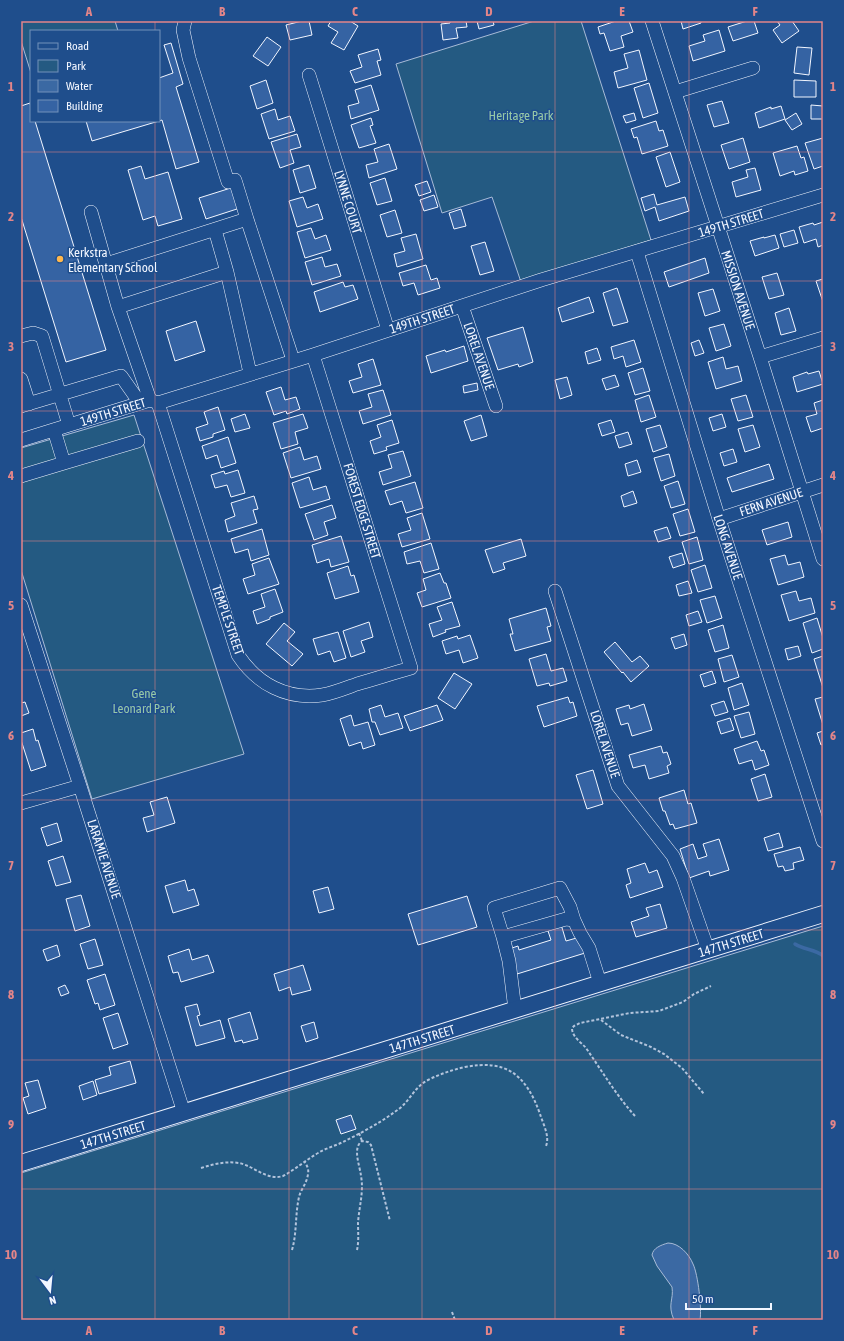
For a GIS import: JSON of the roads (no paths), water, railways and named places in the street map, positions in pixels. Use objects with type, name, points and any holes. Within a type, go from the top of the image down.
[{"type":"main road","name":"147TH STREET","points":[[21,1163],[823,914]]},
{"type":"street","points":[[185,21],[183,30],[189,58],[228,182],[235,180],[293,360]]},
{"type":"street","name":"MISSION AVENUE","points":[[652,21],[823,558]]},
{"type":"street","points":[[675,92],[754,68]]},
{"type":"street","name":"LYNNE COURT","points":[[309,75],[388,330]]},
{"type":"street","name":"149TH STREET","points":[[21,440],[313,355],[541,280],[823,195]]},
{"type":"street","name":"TEMPLE STREET","points":[[91,212],[118,307],[149,402],[233,641],[244,664],[266,685],[297,695],[312,696],[411,668]]},
{"type":"street","points":[[106,264],[247,219]]},
{"type":"street","points":[[215,230],[227,272],[250,373]]},
{"type":"street","name":"LONG AVENUE","points":[[637,252],[719,519],[820,817],[823,841]]},
{"type":"street","points":[[118,307],[227,272]]},
{"type":"street","name":"LOREL AVENUE","points":[[462,306],[496,406]]},
{"type":"street","points":[[21,336],[33,332],[42,336],[69,425]]},
{"type":"street","points":[[760,357],[823,338]]},
{"type":"street","name":"FOREST EDGE STREET","points":[[313,355],[411,668]]},
{"type":"street","points":[[21,379],[25,405],[121,376],[149,402]]},
{"type":"street","points":[[54,430],[64,463]]},
{"type":"street","points":[[21,476],[138,441]]},
{"type":"street","name":"FERN AVENUE","points":[[719,519],[823,485]]},
{"type":"street","name":"LOREL AVENUE","points":[[555,591],[618,786],[673,856],[684,878],[708,950]]},
{"type":"street","name":"LARAMIE AVENUE","points":[[21,605],[184,1113]]},
{"type":"street","points":[[21,803],[80,786]]},
{"type":"street","points":[[515,1010],[508,961],[503,937],[494,908],[560,888],[570,907],[580,933],[589,948],[600,983]]},
{"type":"street","points":[[503,937],[566,919],[574,920]]},
{"type":"water","points":[[672,1243],[680,1247],[689,1256],[693,1264],[699,1292],[700,1320],[674,1320],[671,1310],[672,1287],[657,1266],[652,1255],[660,1246]]},
{"type":"waterway","points":[[795,944],[817,952],[823,956]]},
{"type":"place","name":"Kerkstra Elementary School","points":[[60,259]]},
{"type":"park label","name":"Heritage Park","points":[[521,115]]},
{"type":"park label","name":"Gene Leonard Park","points":[[144,700]]}]
